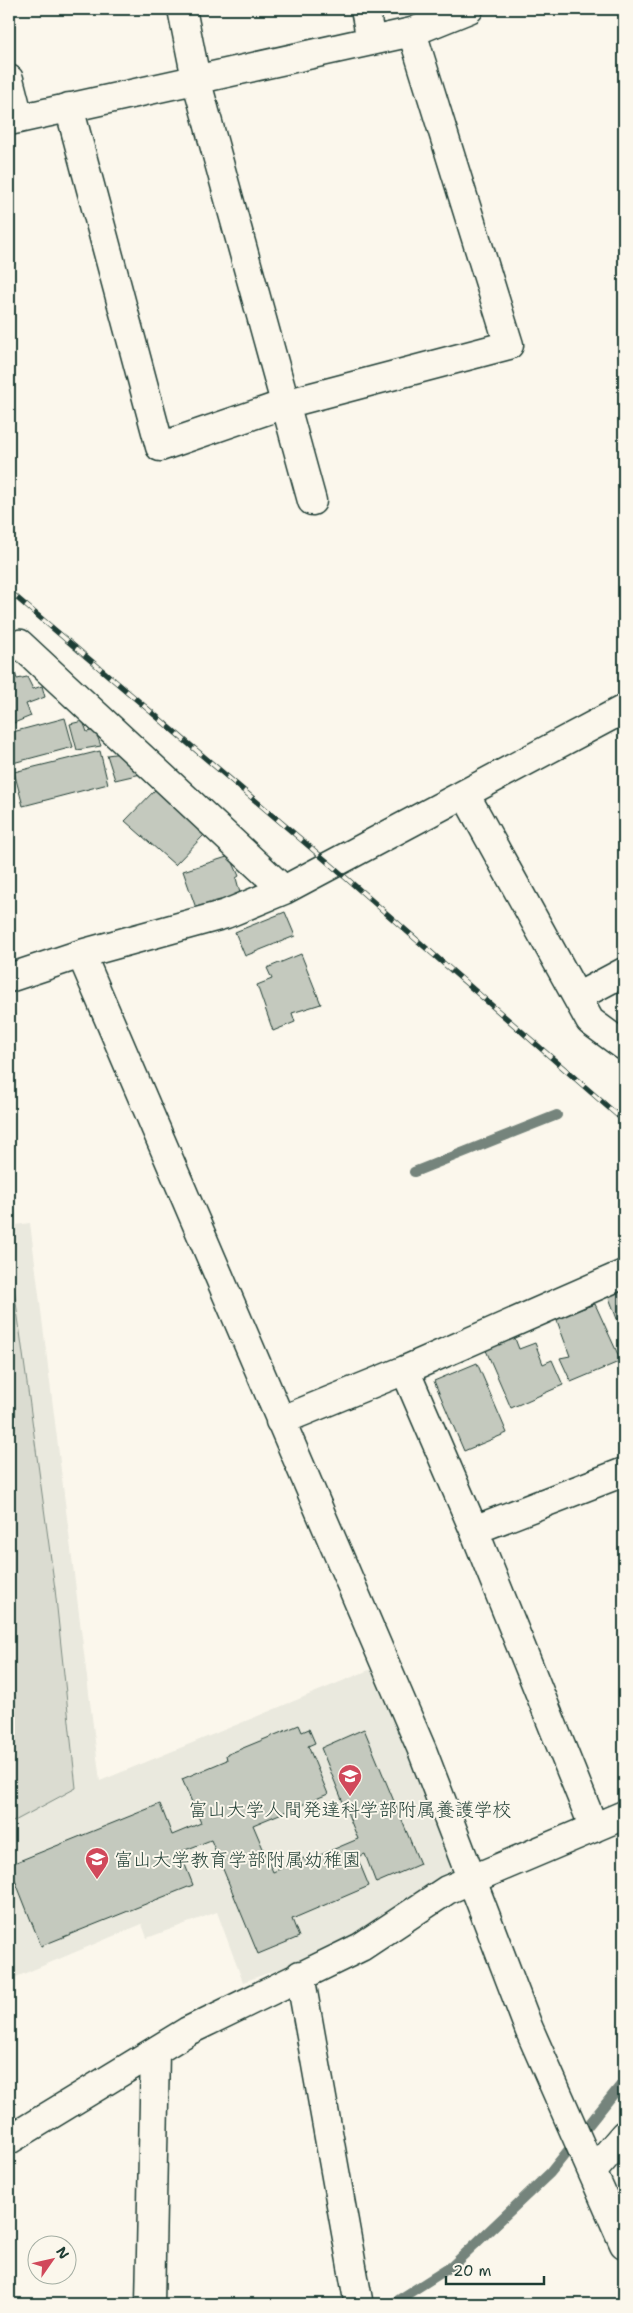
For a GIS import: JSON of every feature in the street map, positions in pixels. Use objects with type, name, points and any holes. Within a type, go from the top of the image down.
[{"type":"street","points":[[182,9],[196,79],[312,501]]},
{"type":"street","points":[[365,9],[370,42]]},
{"type":"street","points":[[9,79],[14,119],[412,32],[469,9]]},
{"type":"street","points":[[69,106],[160,448],[285,404],[508,345],[412,32]]},
{"type":"street","points":[[9,648],[20,644],[284,890]]},
{"type":"street","points":[[9,978],[81,954],[226,914],[284,890],[624,709]]},
{"type":"street","points":[[465,794],[590,1021],[624,1046]]},
{"type":"street","points":[[81,954],[422,1750],[473,1878],[529,2028],[624,2244]]},
{"type":"street","points":[[577,997],[624,972]]},
{"type":"street","points":[[280,1421],[405,1370],[624,1274]]},
{"type":"street","points":[[405,1370],[474,1530],[594,1828]]},
{"type":"street","points":[[474,1530],[624,1472]]},
{"type":"street","points":[[9,2140],[188,2031],[361,1947],[447,1890],[624,1815]]},
{"type":"street","points":[[300,1975],[358,2300]]},
{"type":"street","points":[[150,2304],[155,2051]]},
{"type":"street","points":[[593,2171],[624,2135]]},
{"type":"shaded area","points":[[30,1223],[100,1781],[374,1668],[457,1866],[359,1934],[296,1963],[243,1982],[217,1912],[147,1938],[142,1924],[9,1980],[9,1226]]},
{"type":"shaded area","points":[[9,1251],[55,1589],[76,1788],[9,1824]]},
{"type":"building","points":[[14,670],[17,679],[27,677],[33,689],[42,686],[45,697],[26,704],[31,716],[9,725],[9,671]]},
{"type":"building","points":[[65,718],[73,747],[9,764],[9,733]]},
{"type":"building","points":[[83,721],[87,732],[95,730],[101,746],[77,750],[70,724]]},
{"type":"building","points":[[100,751],[108,784],[23,806],[14,772]]},
{"type":"building","points":[[122,753],[141,774],[115,780],[107,755]]},
{"type":"building","points":[[156,789],[205,834],[175,865],[125,821]]},
{"type":"building","points":[[230,856],[239,876],[236,878],[240,893],[197,911],[183,871]]},
{"type":"building","points":[[285,912],[295,936],[245,956],[235,932]]},
{"type":"building","points":[[301,954],[321,1004],[292,1013],[295,1022],[273,1031],[257,985],[272,979],[267,968]]},
{"type":"building","points":[[624,1288],[624,1324],[621,1319],[617,1319],[608,1295]]},
{"type":"building","points":[[595,1304],[621,1361],[571,1382],[560,1358],[570,1356],[556,1318]]},
{"type":"building","points":[[514,1336],[519,1349],[535,1343],[543,1364],[552,1360],[563,1385],[511,1408],[485,1348]]},
{"type":"building","points":[[477,1363],[507,1433],[464,1451],[434,1381]]},
{"type":"building","points":[[299,1725],[302,1732],[309,1729],[315,1743],[308,1746],[328,1794],[253,1825],[273,1872],[304,1858],[306,1861],[358,1839],[321,1748],[364,1729],[420,1864],[376,1883],[365,1854],[357,1857],[369,1886],[292,1919],[299,1937],[258,1954],[211,1840],[180,1852],[193,1885],[41,1946],[9,1865],[160,1804],[172,1835],[201,1823],[182,1779],[227,1760],[226,1755]]},
{"type":"waterway","points":[[414,1172],[557,1115]]},
{"type":"waterway","points":[[392,2304],[452,2266],[550,2173],[624,2081]]},
{"type":"railway","points":[[9,591],[330,864],[624,1121]]},
{"type":"place","name":"富山大学人間発達科学部附属養護学校","points":[[350,1797]]},
{"type":"place","name":"富山大学教育学部附属幼稚園","points":[[97,1880]]}]
